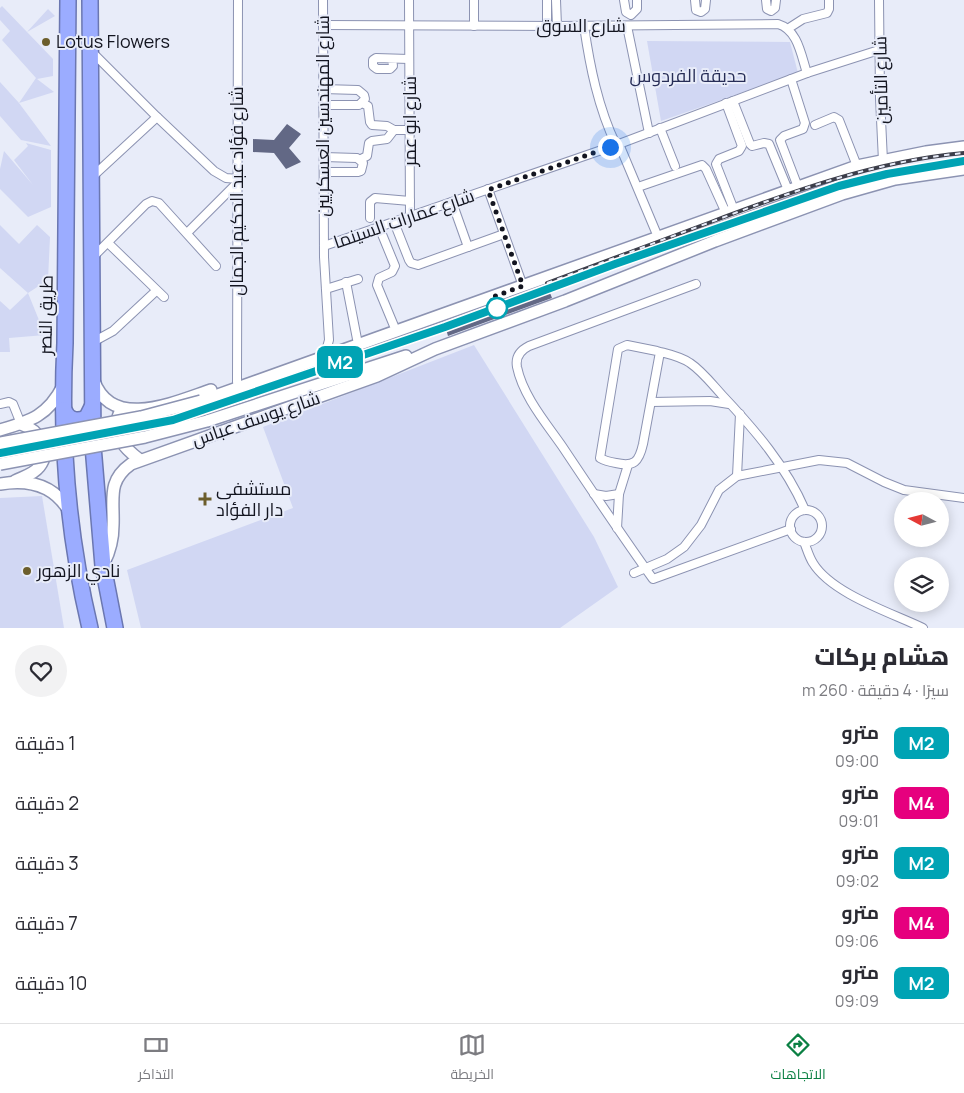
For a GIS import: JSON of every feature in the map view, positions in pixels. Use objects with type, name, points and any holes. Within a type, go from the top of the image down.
[{"type":"highway","name":"طريق النصر","points":[[68,0],[66,343],[63,386],[67,480],[90,628]]},
{"type":"highway","points":[[90,0],[94,474],[103,566],[115,628]]},
{"type":"highway","points":[[64,410],[70,418],[77,421],[87,417],[92,407]]},
{"type":"highway","points":[[67,480],[72,471],[78,468],[89,470],[94,474]]},
{"type":"main road","points":[[0,443],[141,417],[202,402],[857,166],[926,152],[964,148]]},
{"type":"main road","name":"شارع يوسف عباس","points":[[103,566],[113,533],[112,498],[115,482],[124,468],[140,460],[377,376],[435,349],[842,194],[895,179],[964,169]]},
{"type":"main road","points":[[92,369],[94,382],[100,394],[110,403],[123,409],[135,410],[161,406],[237,382],[418,318],[437,318]]},
{"type":"main road","points":[[0,464],[132,440],[207,421],[394,360],[435,349]]},
{"type":"main road","points":[[0,430],[21,424],[41,415],[50,407],[63,386]]},
{"type":"main road","points":[[123,409],[118,419],[118,436],[123,446],[140,460]]},
{"type":"main road","points":[[15,482],[39,467],[44,452],[43,442],[38,433],[21,424]]},
{"type":"main road","points":[[0,484],[15,482],[32,483],[51,491],[62,500],[72,518]]},
{"type":"street","name":"شارع فؤاد عبد الحكيم الجمال","points":[[237,382],[238,0]]},
{"type":"street","name":"شارع المهندسين العسكريين","points":[[323,0],[324,246],[329,340],[326,351]]},
{"type":"street","name":"شارع ابو عمر","points":[[408,0],[410,217]]},
{"type":"street","points":[[474,0],[474,26]]},
{"type":"street","points":[[547,0],[547,26]]},
{"type":"street","points":[[556,0],[557,26]]},
{"type":"street","points":[[624,0],[626,12],[631,15]]},
{"type":"street","points":[[637,0],[637,9],[631,15],[629,26],[649,132]]},
{"type":"street","points":[[696,0],[696,10],[701,12]]},
{"type":"street","points":[[701,25],[701,12],[705,9],[706,0]]},
{"type":"street","points":[[766,0],[767,9],[771,11],[772,24]]},
{"type":"street","points":[[771,11],[775,8],[776,0]]},
{"type":"street","points":[[807,74],[793,33],[789,28],[802,19],[827,12],[829,8],[828,0]]},
{"type":"street","name":"شارع التأمين","points":[[879,0],[883,160]]},
{"type":"street","name":"شارع السوق","points":[[323,25],[629,26],[772,24],[784,25],[789,28]]},
{"type":"street","points":[[584,26],[604,120],[638,187],[658,237]]},
{"type":"street","points":[[90,50],[157,118],[219,176],[238,180]]},
{"type":"street","name":"شارع عمارات السينما","points":[[324,246],[617,144],[791,79],[879,50]]},
{"type":"street","points":[[392,59],[409,59]]},
{"type":"street","points":[[791,79],[806,122],[802,129],[784,136],[780,140],[793,189]]},
{"type":"street","points":[[323,89],[358,90],[364,95],[362,103]]},
{"type":"street","points":[[730,102],[750,144],[755,146],[764,143],[769,144],[793,189]]},
{"type":"street","points":[[730,102],[742,146],[739,151],[719,159],[716,164],[730,212]]},
{"type":"street","points":[[323,104],[359,105],[362,103],[368,106],[372,125],[387,126],[394,130],[410,130]]},
{"type":"street","points":[[815,125],[834,117],[839,120],[857,166]]},
{"type":"street","points":[[92,178],[157,118]]},
{"type":"street","points":[[660,128],[675,166]]},
{"type":"street","points":[[361,160],[367,156],[369,143],[388,139],[394,130]]},
{"type":"street","points":[[324,157],[357,158],[361,160]]},
{"type":"street","points":[[324,172],[358,172],[363,167],[361,160]]},
{"type":"street","points":[[638,187],[702,165],[730,212]]},
{"type":"street","points":[[187,233],[238,180]]},
{"type":"street","points":[[488,190],[523,286]]},
{"type":"street","points":[[370,218],[370,202],[375,198],[410,201]]},
{"type":"street","points":[[91,258],[146,204],[152,202],[159,203],[216,266]]},
{"type":"street","points":[[452,202],[468,247]]},
{"type":"street","points":[[394,222],[409,260],[418,265],[504,234]]},
{"type":"street","points":[[379,227],[395,266],[392,272],[379,278],[377,285],[394,326]]},
{"type":"street","points":[[108,243],[164,297]]},
{"type":"street","points":[[326,289],[358,279]]},
{"type":"street","points":[[346,282],[357,339]]},
{"type":"street","points":[[696,284],[536,343],[519,354],[517,367],[526,391],[653,579],[791,529]]},
{"type":"street","points":[[92,343],[113,331],[156,291]]},
{"type":"street","points":[[660,352],[642,451],[635,462],[628,465],[600,458],[618,349],[623,345],[660,352],[691,363],[740,414],[782,467],[791,480],[805,510],[819,517],[822,527],[818,537],[804,542],[795,538],[791,529],[792,519],[805,510]]},
{"type":"street","points":[[651,402],[716,401],[731,404]]},
{"type":"street","points":[[0,404],[9,402],[13,404],[21,424]]},
{"type":"street","points":[[737,476],[740,414]]},
{"type":"street","points":[[634,573],[667,559],[684,547],[701,525],[720,490],[737,476],[819,460],[847,463],[904,490],[964,498]]},
{"type":"street","points":[[617,528],[620,494],[628,465]]},
{"type":"street","points":[[594,494],[606,496],[620,494]]},
{"type":"street","points":[[804,542],[818,569],[844,590],[875,608],[923,628]]},
{"type":"green space","points":[[2,6],[53,59],[53,76],[37,79],[54,92],[19,103],[36,78],[2,40],[10,31],[0,20],[0,8]]},
{"type":"green space","points":[[48,9],[55,16],[27,32]]},
{"type":"green space","name":"حديقة الفردوس","points":[[647,41],[790,42],[798,73],[661,121]]},
{"type":"green space","points":[[0,82],[19,103],[51,146],[21,140],[0,116]]},
{"type":"green space","points":[[26,143],[51,150],[51,207],[28,217],[0,189],[0,169],[4,151],[33,185],[14,160],[28,146]]},
{"type":"green space","points":[[0,225],[19,244],[37,225],[50,237],[48,280],[28,293],[0,268]]},
{"type":"green space","points":[[28,293],[45,335],[9,338],[10,352],[0,352],[0,301],[10,310]]},
{"type":"green space","points":[[474,345],[594,537],[618,587],[560,628],[141,628],[127,570],[293,508],[263,427]]},
{"type":"green space","name":"نادي الزهور","points":[[42,496],[64,628],[0,628],[0,498]]},
{"type":"building","points":[[287,124],[301,134],[289,148],[301,162],[286,169],[274,153],[253,152],[253,139],[274,140]]},
{"type":"building","points":[[547,285],[552,298],[448,336],[444,322]]},
{"type":"railway","points":[[547,283],[773,199],[835,179],[899,163],[964,153]]},
{"type":"railway","points":[[664,247],[812,195],[849,184],[925,167],[964,161]]},
{"type":"railway","points":[[0,453],[173,420],[445,327]]},
{"type":"metro line","name":"M2","points":[[0,453],[173,420],[445,327],[615,264],[839,186],[887,174],[964,161]]},
{"type":"place","name":"Lotus Flowers","points":[[46,42]]},
{"type":"place","name":"مستشفى دار الفؤاد","points":[[205,499]]},
{"type":"place","name":"نادي الزهور","points":[[27,571]]},
{"type":"route","points":[[497,308],[490,298],[523,286],[488,190],[610,147]]}]
